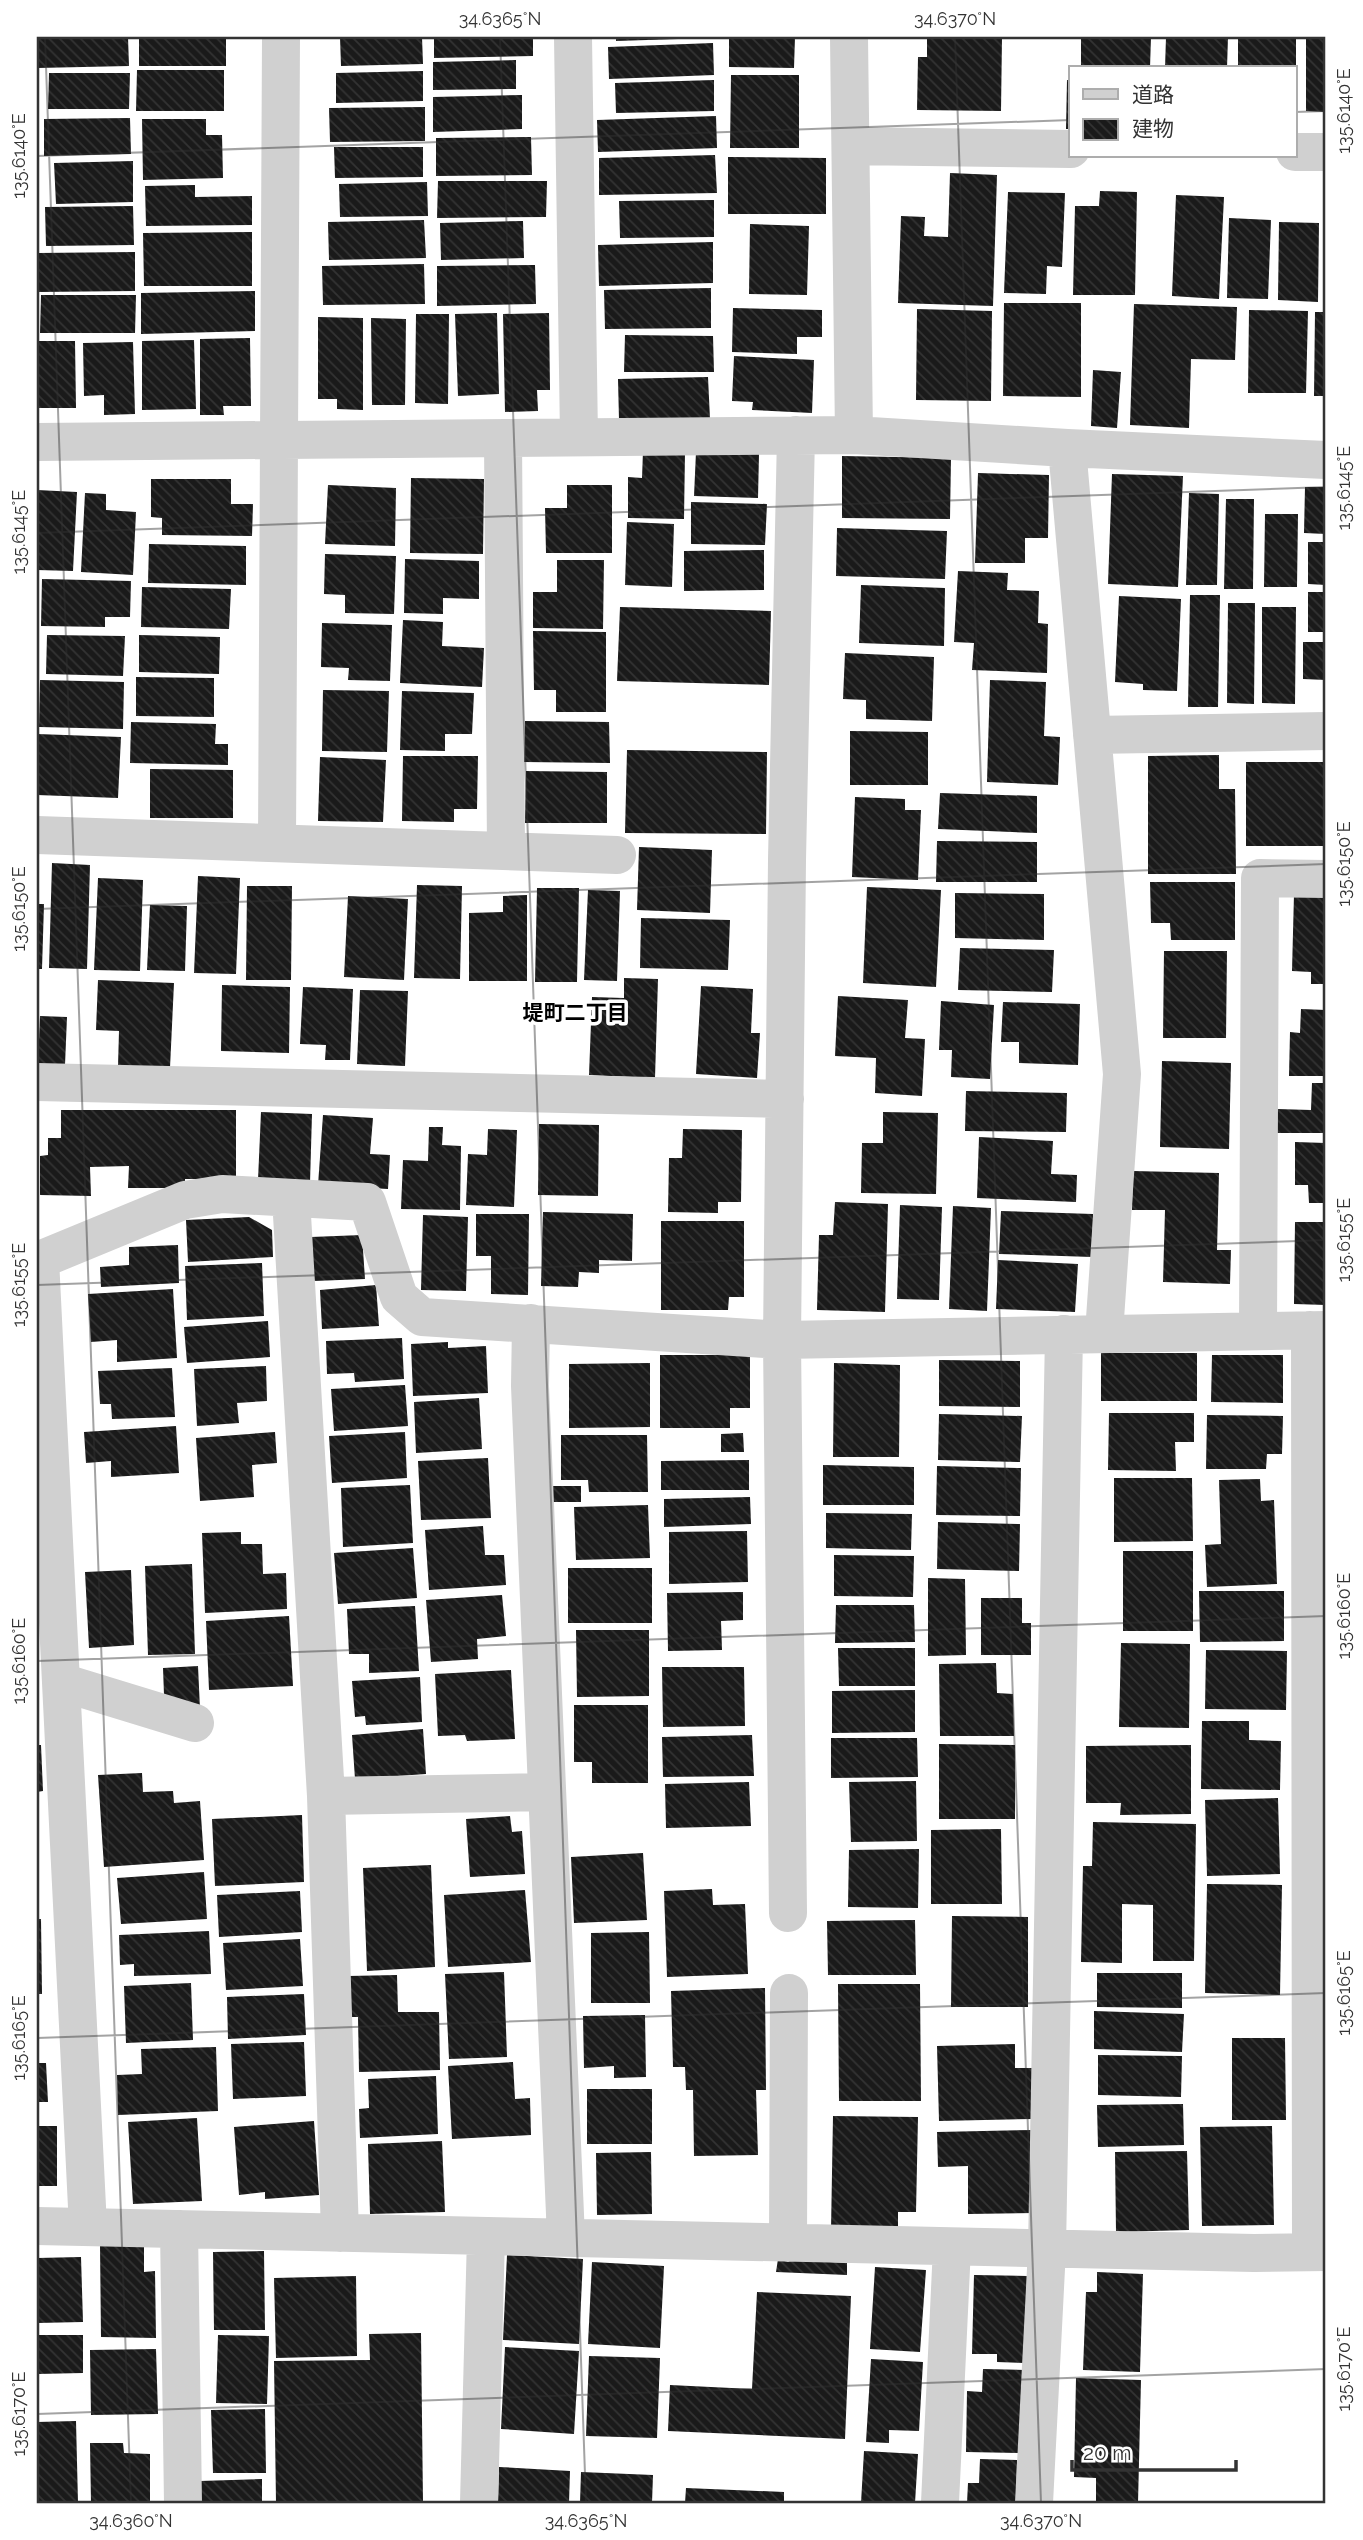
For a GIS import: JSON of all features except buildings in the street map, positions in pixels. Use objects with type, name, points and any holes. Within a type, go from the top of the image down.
[{"type":"street","points":[[277,843],[281,37]]},
{"type":"street","points":[[573,37],[579,437]]},
{"type":"street","points":[[849,37],[854,435]]},
{"type":"street","points":[[851,146],[1069,149]]},
{"type":"street","points":[[1296,152],[1326,152]]},
{"type":"street","points":[[788,1913],[782,1340],[796,435]]},
{"type":"street","points":[[37,442],[854,435],[1326,460]]},
{"type":"street","points":[[503,438],[506,851]]},
{"type":"street","points":[[1067,448],[1122,1074],[1104,1333]]},
{"type":"street","points":[[1091,735],[1326,731]]},
{"type":"street","points":[[37,835],[617,855]]},
{"type":"street","points":[[1258,1331],[1260,878],[1326,879]]},
{"type":"street","points":[[37,1082],[785,1100]]},
{"type":"street","points":[[37,2226],[1240,2253],[1319,2252],[1318,1330],[782,1340],[422,1317],[399,1297],[367,1202],[222,1194],[185,1200],[38,1260],[88,2227]]},
{"type":"street","points":[[291,1198],[326,1796],[340,2233]]},
{"type":"street","points":[[531,1323],[530,1386],[566,2238]]},
{"type":"street","points":[[1034,2503],[1047,2249],[1064,1334]]},
{"type":"street","points":[[61,1682],[195,1723]]},
{"type":"street","points":[[326,1796],[547,1792]]},
{"type":"street","points":[[788,2243],[789,1993]]},
{"type":"street","points":[[178,2229],[183,2503]]},
{"type":"street","points":[[479,2503],[486,2236]]},
{"type":"street","points":[[940,2503],[952,2247]]},
{"type":"district","name":"堤町二丁目","points":[[575,1012]]}]
